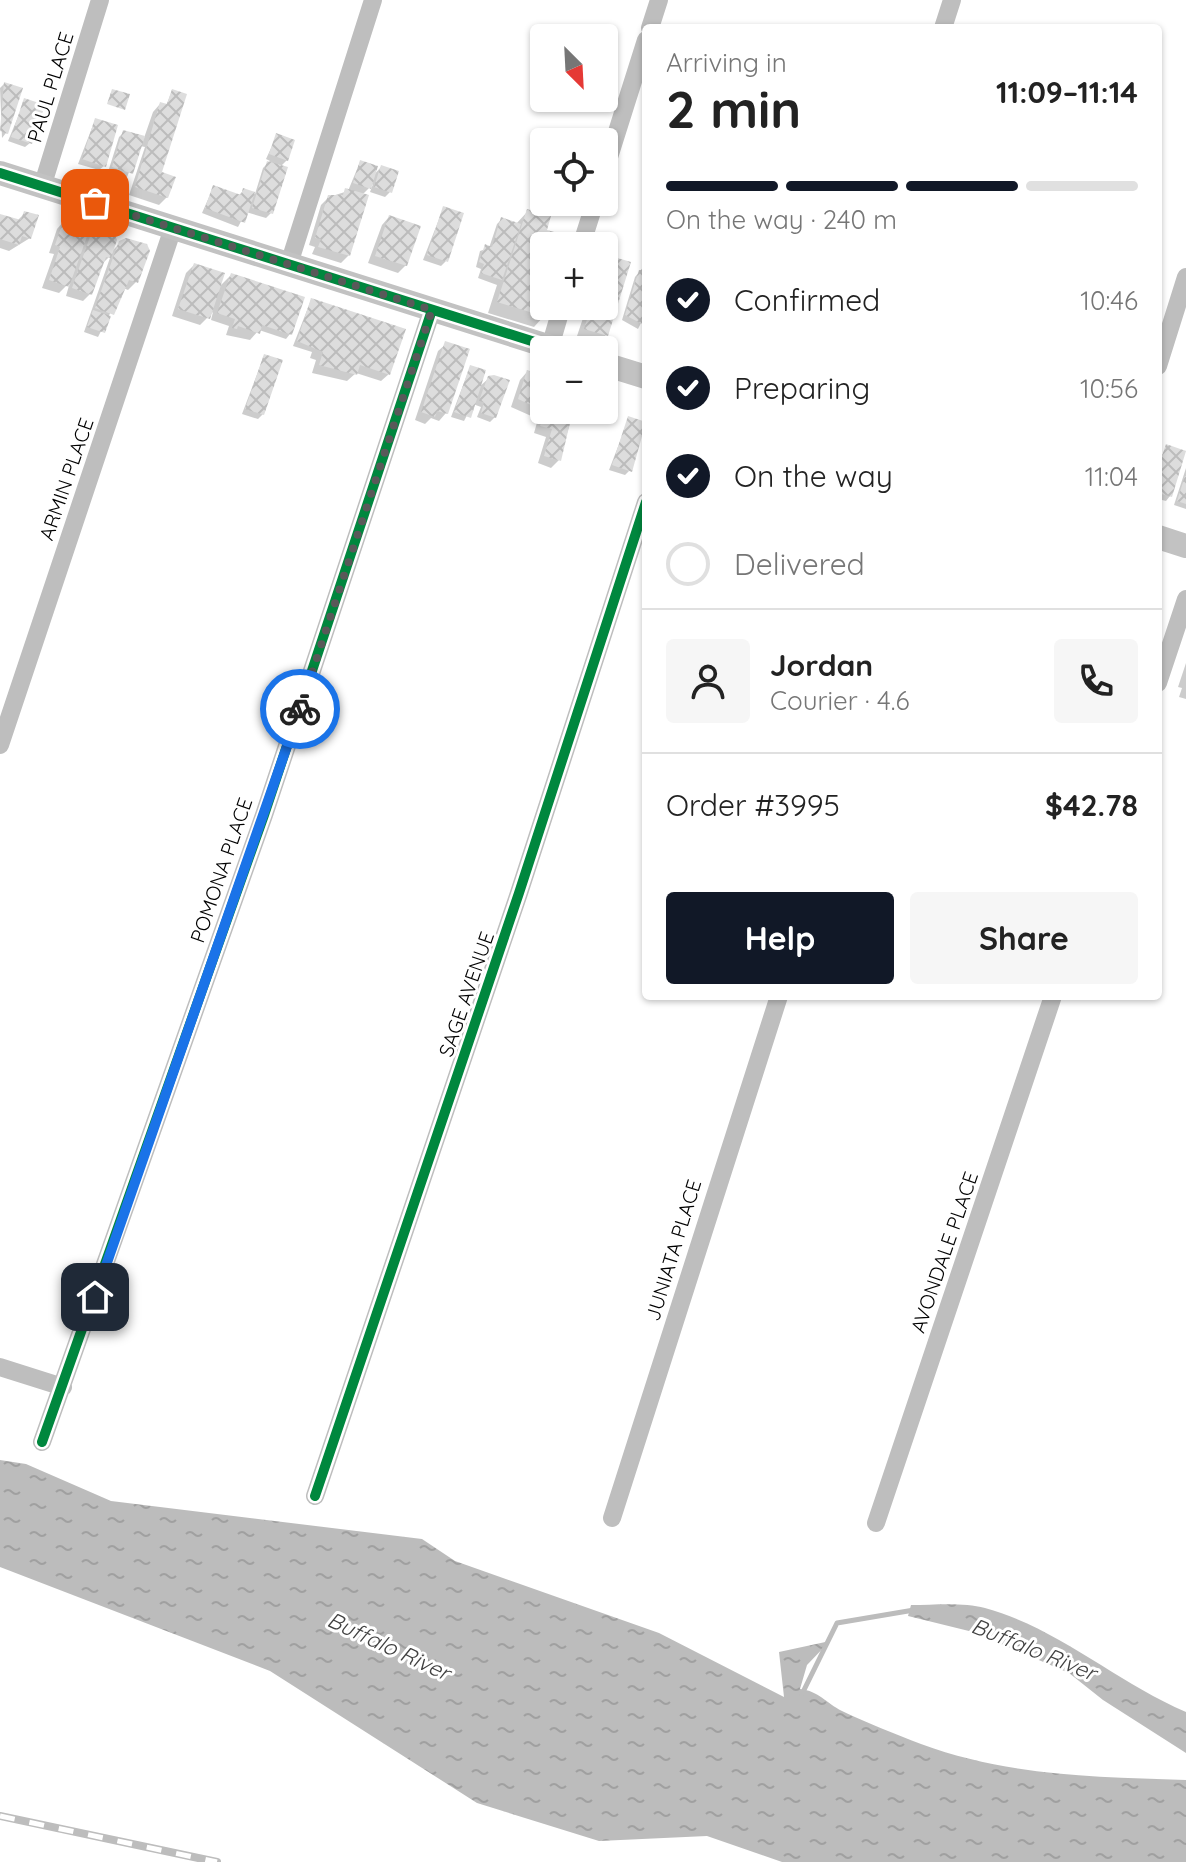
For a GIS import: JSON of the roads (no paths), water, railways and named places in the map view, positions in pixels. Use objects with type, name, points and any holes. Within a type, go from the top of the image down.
[{"type":"main road","points":[[0,173],[530,340]]},
{"type":"main road","points":[[618,368],[642,376]]},
{"type":"main road","points":[[1162,538],[1186,546]]},
{"type":"street","name":"PAUL PLACE","points":[[42,187],[100,0]]},
{"type":"street","points":[[289,264],[373,0]]},
{"type":"street","points":[[651,24],[659,0]]},
{"type":"street","points":[[944,24],[952,0]]},
{"type":"street","points":[[618,129],[642,53]]},
{"type":"street","name":"ARMIN PLACE","points":[[0,745],[173,228]]},
{"type":"street","points":[[1162,353],[1186,277]]},
{"type":"street","name":"POMONA PLACE","points":[[42,1442],[264,815],[432,310]]},
{"type":"street","name":"SAGE AVENUE","points":[[315,1496],[509,923],[642,514]]},
{"type":"street","points":[[1162,671],[1186,599]]},
{"type":"street","name":"JUNIATA PLACE","points":[[612,1518],[778,1000]]},
{"type":"street","name":"AVONDALE PLACE","points":[[876,1523],[1052,1000]]},
{"type":"street","points":[[0,1367],[63,1387]]},
{"type":"water","points":[[0,1460],[26,1464],[111,1501],[422,1539],[455,1561],[659,1633],[784,1697],[779,1652],[830,1641],[807,1665],[800,1689],[911,1740],[954,1755],[1019,1769],[1085,1776],[1186,1780],[1186,1862],[782,1862],[707,1836],[599,1841],[477,1803],[270,1671],[0,1567]]},
{"type":"water","points":[[958,1604],[985,1608],[1012,1617],[1063,1642],[1160,1700],[1186,1712],[1186,1753],[1103,1700],[1069,1673],[973,1632],[908,1616],[911,1605]]},
{"type":"waterway","name":"Buffalo River","points":[[802,1694],[837,1623],[914,1610]]},
{"type":"railway","points":[[0,1816],[217,1862]]}]
